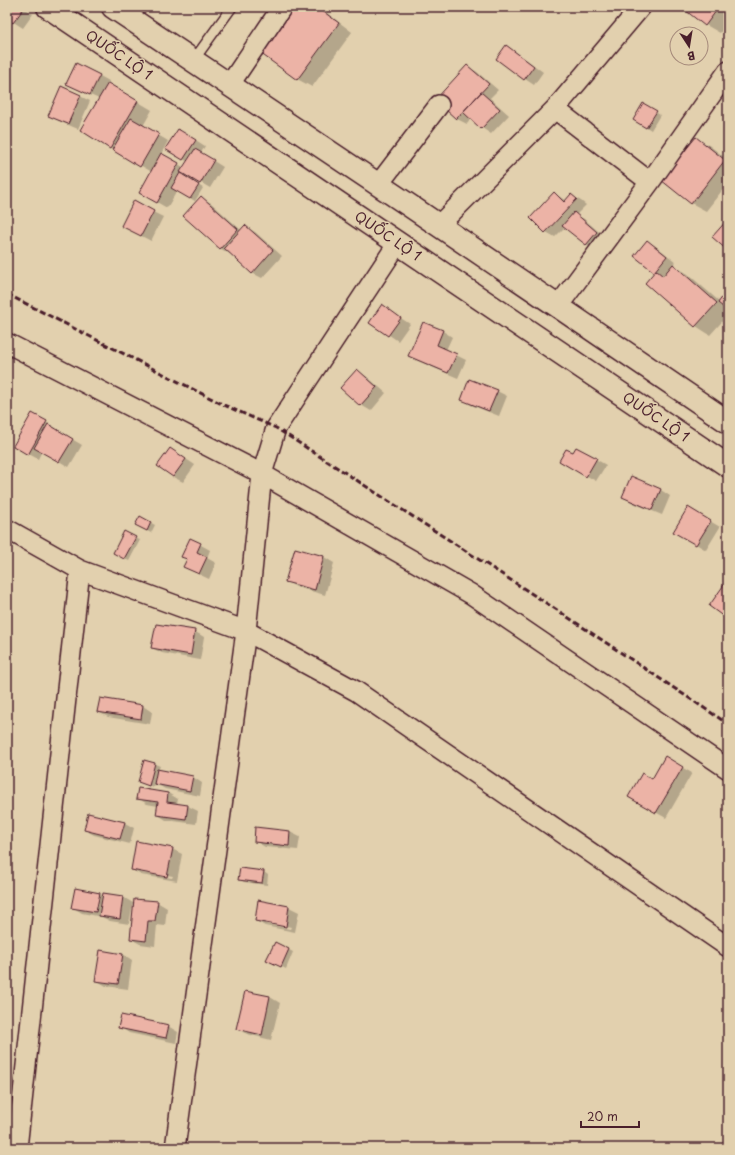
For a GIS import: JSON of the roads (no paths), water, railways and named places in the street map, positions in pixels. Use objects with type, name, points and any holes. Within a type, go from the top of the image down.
[{"type":"highway","name":"QUỐC LỘ 1","points":[[48,7],[728,466]]},
{"type":"highway","points":[[113,7],[559,305],[728,422]]},
{"type":"street","points":[[230,84],[282,7]]},
{"type":"street","points":[[439,225],[555,109],[640,7]]},
{"type":"street","points":[[559,305],[650,182],[728,71]]},
{"type":"street","points":[[378,185],[439,105]]},
{"type":"street","points":[[555,109],[650,182]]},
{"type":"street","points":[[175,1148],[246,631],[262,474],[276,428],[398,243]]},
{"type":"street","points":[[7,342],[262,474],[471,594],[728,769]]},
{"type":"street","points":[[7,529],[80,570],[246,631],[356,691],[728,947]]},
{"type":"street","points":[[17,1148],[80,570]]},
{"type":"lane","points":[[194,61],[232,7]]},
{"type":"railway","points":[[7,294],[224,405],[276,428],[557,610],[728,724]]}]
